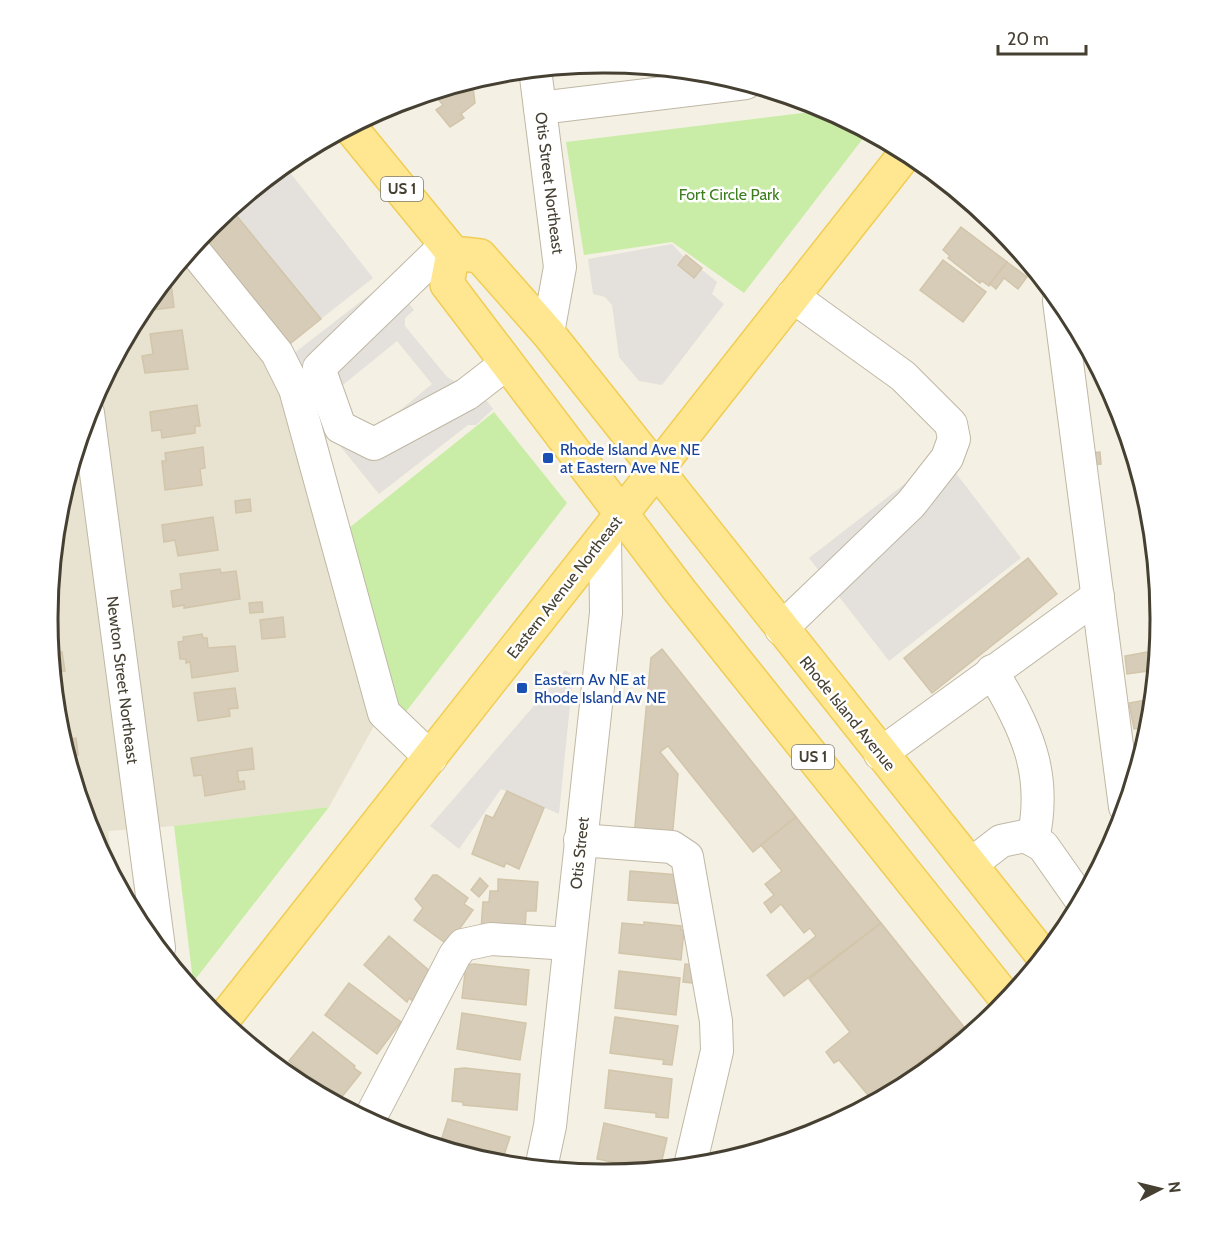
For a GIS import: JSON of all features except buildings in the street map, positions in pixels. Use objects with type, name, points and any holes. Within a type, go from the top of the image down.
[{"type":"main road","name":"US 1","points":[[355,133],[450,249],[447,284],[507,363],[614,524],[680,591],[1001,992]]},
{"type":"main road","name":"Eastern Avenue Northeast","points":[[228,1014],[431,759],[614,524],[654,468],[900,161]]},
{"type":"main road","name":"Rhode Island Avenue","points":[[450,249],[480,256],[548,333],[880,754],[1038,950]]},
{"type":"street","name":"Otis Street Northeast","points":[[536,78],[560,267],[548,333]]},
{"type":"street","points":[[540,108],[722,86]]},
{"type":"street","points":[[450,249],[319,368],[340,427],[374,444],[467,394],[507,363]]},
{"type":"street","points":[[198,255],[277,353],[295,389],[384,713],[431,759]]},
{"type":"street","points":[[781,628],[911,504],[947,458],[954,439],[951,424],[903,376],[792,296]]},
{"type":"street","points":[[1062,321],[1123,788]]},
{"type":"street","name":"Newton Street Northeast","points":[[91,434],[157,931]]},
{"type":"street","name":"Otis Street","points":[[543,1160],[550,1126],[614,524]]},
{"type":"street","points":[[880,754],[1098,596]]},
{"type":"street","points":[[992,671],[1021,721],[1036,771],[1039,812],[1033,840]]},
{"type":"street","points":[[970,865],[1008,837],[1025,836],[1043,846],[1075,892]]},
{"type":"street","points":[[580,840],[672,847],[687,857],[716,1021],[717,1051],[692,1157]]},
{"type":"street","points":[[373,1112],[463,945],[491,939],[569,944]]},
{"type":"shaded area","points":[[290,173],[373,278],[321,319],[236,215]]},
{"type":"shaded area","points":[[672,244],[684,257],[678,265],[694,278],[701,269],[717,282],[712,294],[724,304],[662,385],[639,381],[619,357],[612,305],[605,297],[593,294],[588,259]]},
{"type":"shaded area","points":[[203,249],[285,353],[375,724],[329,807],[174,826],[108,831],[111,851],[87,794],[77,760],[63,690],[58,618],[63,547],[77,477],[87,443],[115,377],[150,315],[171,286]]},
{"type":"shaded area","points":[[390,279],[414,310],[405,318],[405,326],[447,377],[456,382],[466,374],[493,409],[476,425],[468,425],[379,494],[319,420],[293,354]],"holes":[[[397,341],[432,384],[369,436],[333,393]]]},
{"type":"shaded area","points":[[942,455],[1021,558],[889,661],[809,558]]},
{"type":"shaded area","points":[[565,670],[573,675],[559,814],[501,789],[459,849],[430,826]]},
{"type":"green space","name":"Fort Circle Park","points":[[806,113],[863,139],[744,293],[672,242],[584,255],[566,142]]},
{"type":"green space","points":[[494,412],[567,503],[405,713],[393,702],[344,532]]},
{"type":"green space","points":[[329,807],[195,979],[192,976],[174,826]]},
{"type":"place","name":"Rhode Island Ave NE at Eastern Ave NE","points":[[548,458]]},
{"type":"place","name":"Eastern Av NE at Rhode Island Av NE","points":[[522,688]]}]
